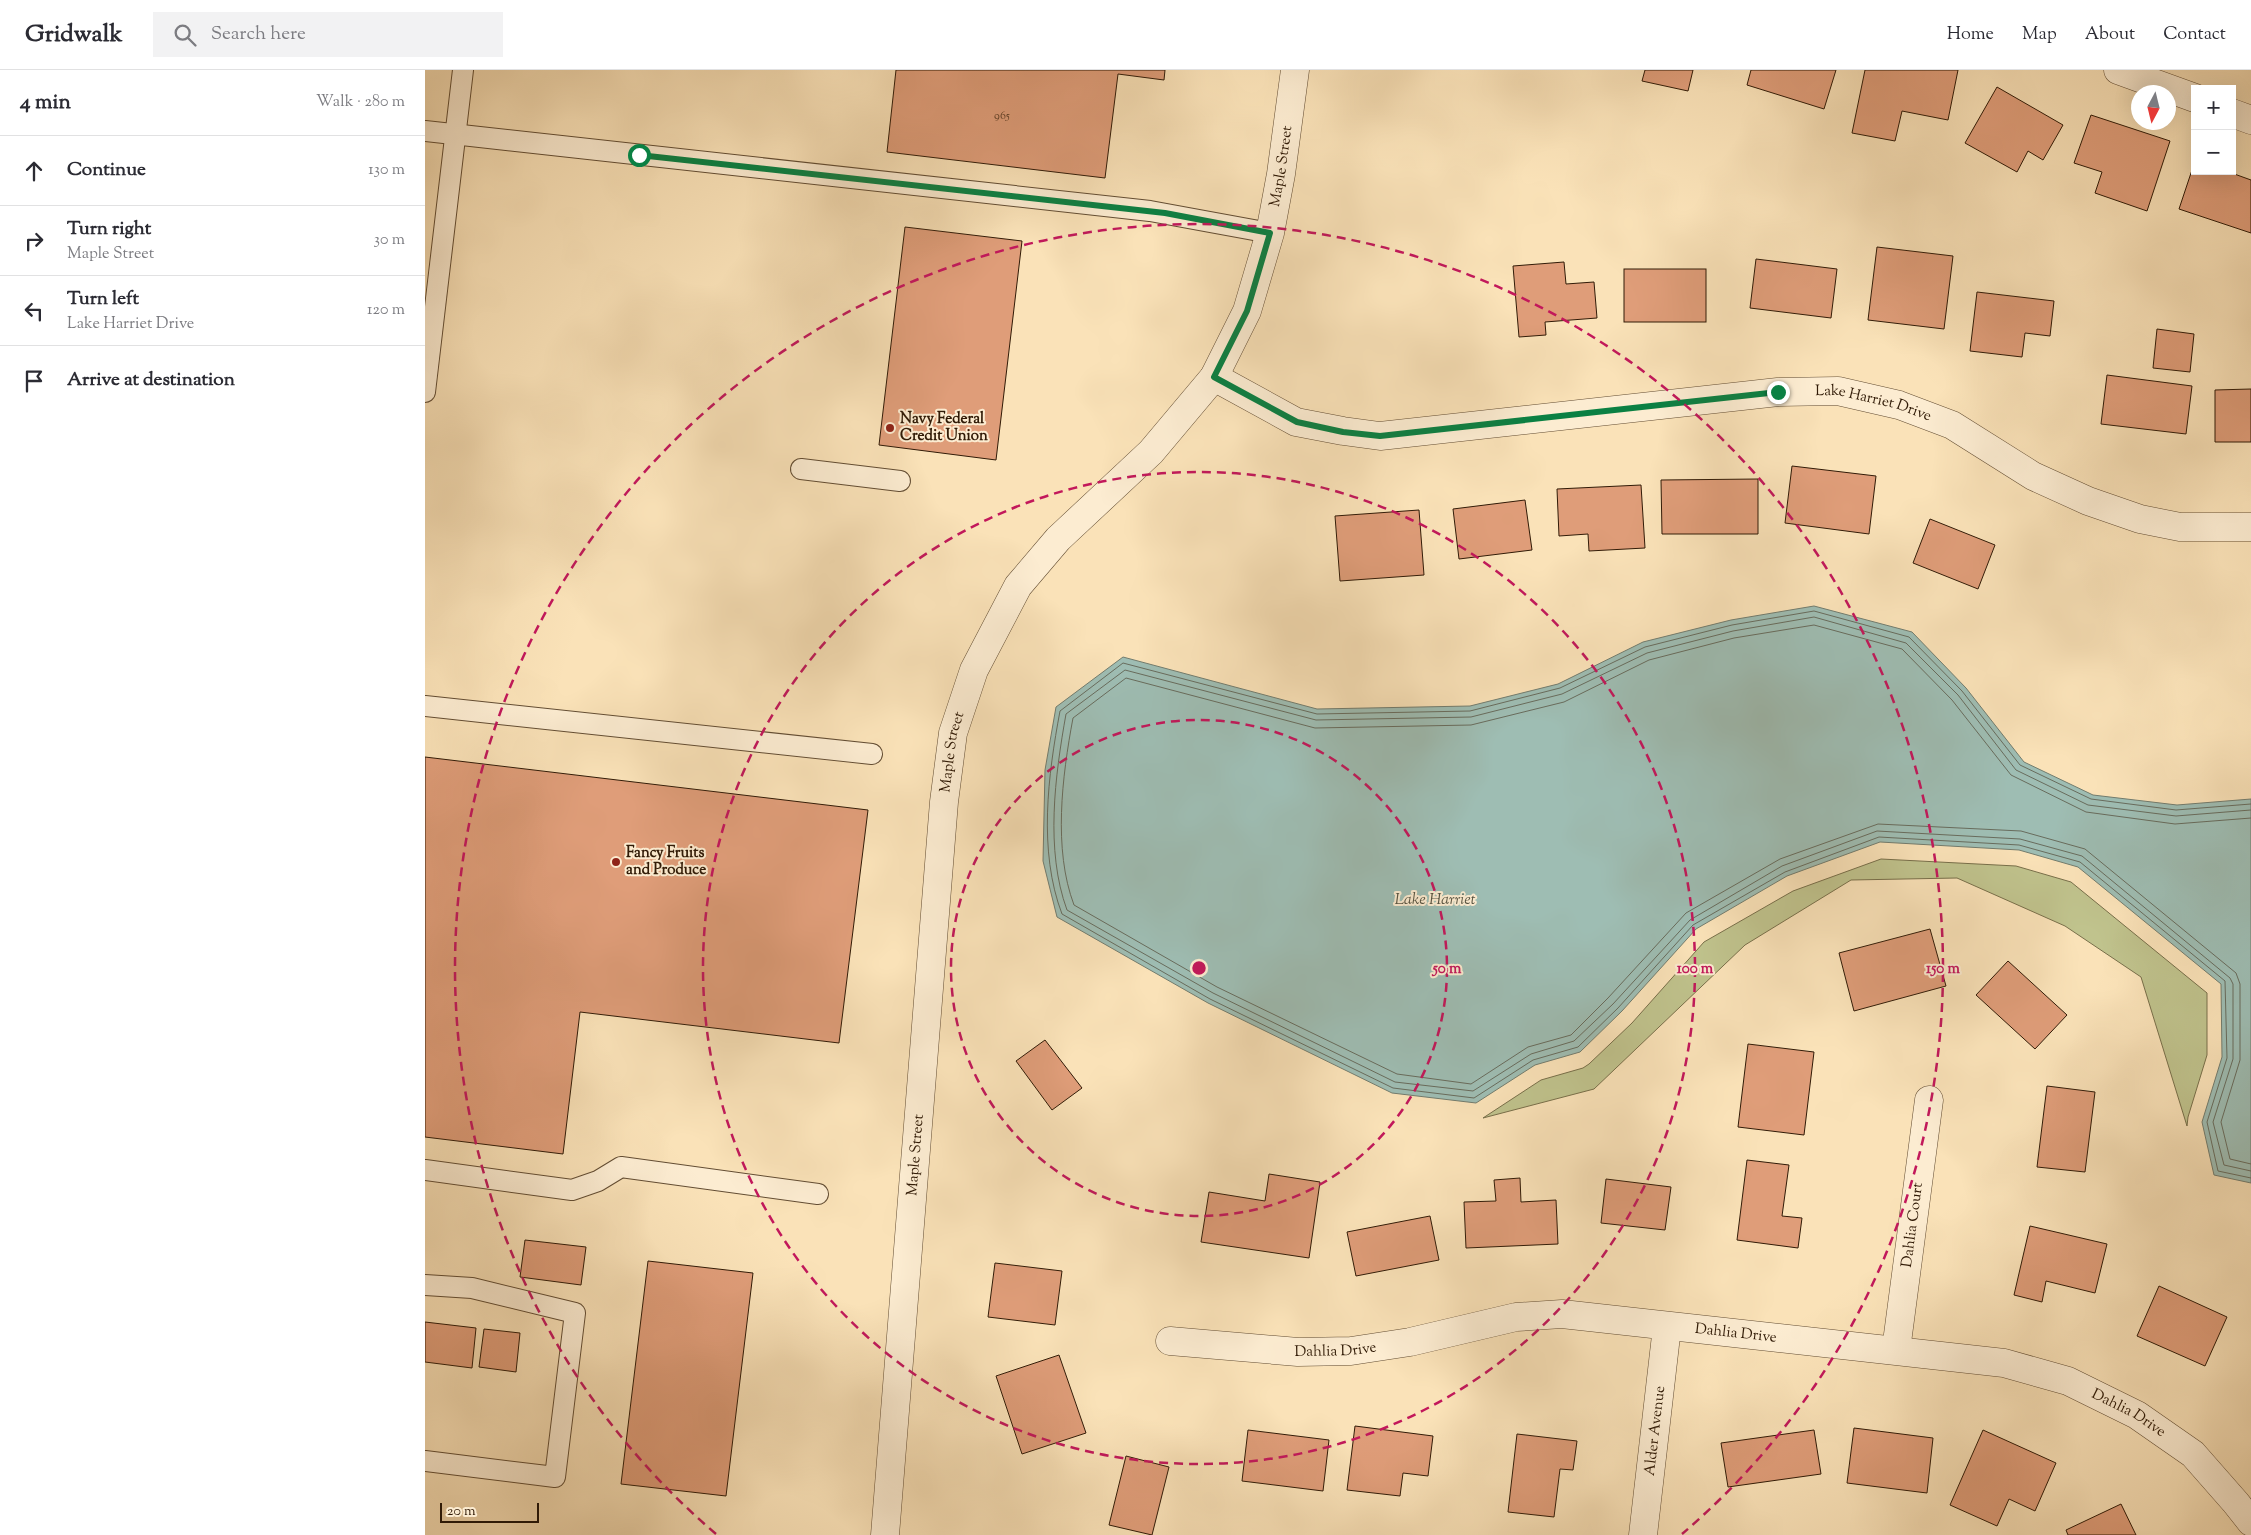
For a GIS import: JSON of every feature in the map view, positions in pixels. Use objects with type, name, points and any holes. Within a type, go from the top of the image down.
[{"type":"street","name":"Maple Street","points":[[885,1535],[944,802],[953,733],[974,670],[1018,586],[1058,539],[1151,452],[1214,377],[1247,311],[1270,233],[1281,174],[1295,70]]},
{"type":"street","points":[[2118,70],[2191,97]]},
{"type":"street","points":[[2236,114],[2251,120]]},
{"type":"street","name":"Lake Harriet Drive","points":[[1214,377],[1297,422],[1343,432],[1380,436],[1778,392],[1838,392],[1899,405],[1952,425],[2033,476],[2089,501],[2140,519],[2181,526],[2251,527]]},
{"type":"street","name":"Dahlia Court","points":[[1896,1350],[1929,1100]]},
{"type":"street","name":"Dahlia Drive","points":[[1171,1341],[1298,1352],[1351,1351],[1410,1342],[1516,1317],[1562,1314],[2003,1363],[2068,1381],[2137,1415],[2193,1454],[2251,1522]]},
{"type":"street","name":"Alder Avenue","points":[[1643,1535],[1667,1327]]},
{"type":"lane","points":[[425,392],[463,70]]},
{"type":"lane","points":[[425,131],[1157,212],[1270,233]]},
{"type":"lane","points":[[801,469],[900,481]]},
{"type":"lane","points":[[425,706],[872,754]]},
{"type":"lane","points":[[425,1170],[572,1190],[598,1181],[621,1167],[818,1194]]},
{"type":"lane","points":[[425,1285],[472,1288],[575,1313],[555,1477],[425,1461]]},
{"type":"green space","points":[[1881,859],[2016,866],[2071,882],[2207,993],[2207,1055],[2187,1126],[2141,977],[2065,926],[1957,878],[1851,880],[1745,945],[1594,1089],[1483,1118],[1541,1080],[1583,1068],[1589,1064],[1632,1023],[1704,942],[1793,891]]},
{"type":"water","name":"Lake Harriet","points":[[1814,606],[1912,632],[1966,688],[2024,762],[2093,795],[2177,805],[2251,799],[2251,1183],[2214,1175],[2202,1122],[2222,1057],[2221,984],[2078,867],[2019,850],[1880,842],[1787,876],[1696,929],[1622,1011],[1580,1052],[1535,1065],[1476,1103],[1392,1093],[1208,1003],[1057,917],[1043,861],[1045,770],[1056,707],[1123,657],[1317,709],[1470,706],[1558,684],[1643,642],[1731,620]]},
{"type":"building","points":[[896,70],[1165,70],[1164,80],[1118,74],[1105,178],[887,152]]},
{"type":"building","points":[[1645,70],[1693,70],[1688,91],[1642,81]]},
{"type":"building","points":[[1751,70],[1836,70],[1824,109],[1747,85]]},
{"type":"building","points":[[1865,70],[1958,70],[1948,120],[1902,111],[1895,141],[1852,133]]},
{"type":"building","points":[[1997,87],[2063,125],[2043,160],[2028,151],[2017,172],[1965,143]]},
{"type":"building","points":[[2091,115],[2131,128],[2131,130],[2137,130],[2170,141],[2147,211],[2095,193],[2102,172],[2074,163]]},
{"type":"building","points":[[2191,173],[2191,175],[2236,175],[2251,180],[2251,233],[2179,209]]},
{"type":"building","points":[[905,227],[1022,241],[996,460],[879,445]]},
{"type":"building","points":[[1877,247],[1953,256],[1944,329],[1868,320]]},
{"type":"building","points":[[1756,259],[1837,269],[1831,318],[1750,308]]},
{"type":"building","points":[[1564,262],[1566,284],[1594,282],[1597,318],[1545,322],[1546,335],[1519,337],[1513,266]]},
{"type":"building","points":[[1624,269],[1706,269],[1706,322],[1624,322]]},
{"type":"building","points":[[1977,292],[2054,301],[2050,336],[2025,333],[2022,357],[1970,351]]},
{"type":"building","points":[[2157,329],[2194,334],[2190,372],[2153,368]]},
{"type":"building","points":[[2107,375],[2192,386],[2186,434],[2101,424]]},
{"type":"building","points":[[2251,389],[2251,442],[2215,442],[2215,390]]},
{"type":"building","points":[[1792,466],[1876,476],[1869,534],[1785,523]]},
{"type":"building","points":[[1758,479],[1758,534],[1662,534],[1661,480]]},
{"type":"building","points":[[1641,485],[1645,548],[1589,551],[1588,534],[1559,536],[1557,489]]},
{"type":"building","points":[[1525,500],[1532,550],[1459,559],[1453,509]]},
{"type":"building","points":[[1419,510],[1424,575],[1340,581],[1335,516]]},
{"type":"building","points":[[1930,519],[1995,545],[1978,589],[1913,563]]},
{"type":"building","points":[[425,757],[868,810],[839,1043],[580,1012],[563,1154],[425,1137]]},
{"type":"building","points":[[1930,929],[1946,986],[1854,1011],[1839,953]]},
{"type":"building","points":[[2008,961],[2067,1015],[2035,1049],[1976,995]]},
{"type":"building","points":[[1045,1040],[1082,1088],[1052,1110],[1016,1061]]},
{"type":"building","points":[[1748,1044],[1814,1052],[1804,1135],[1738,1127]]},
{"type":"building","points":[[2047,1086],[2095,1092],[2085,1172],[2037,1167]]},
{"type":"building","points":[[1747,1160],[1789,1165],[1782,1216],[1802,1218],[1798,1248],[1737,1240]]},
{"type":"building","points":[[1269,1174],[1320,1182],[1309,1258],[1201,1242],[1209,1192],[1265,1201]]},
{"type":"building","points":[[1520,1178],[1521,1202],[1556,1200],[1558,1244],[1466,1248],[1464,1202],[1496,1201],[1494,1180]]},
{"type":"building","points":[[1606,1179],[1671,1187],[1665,1230],[1601,1223]]},
{"type":"building","points":[[1430,1216],[1439,1260],[1356,1276],[1347,1232]]},
{"type":"building","points":[[2030,1226],[2107,1244],[2095,1293],[2046,1281],[2042,1302],[2014,1295]]},
{"type":"building","points":[[525,1240],[586,1247],[581,1285],[520,1277]]},
{"type":"building","points":[[648,1261],[753,1273],[726,1496],[621,1484]]},
{"type":"building","points":[[995,1263],[1062,1271],[1055,1325],[988,1317]]},
{"type":"building","points":[[2159,1286],[2227,1317],[2205,1366],[2137,1336]]},
{"type":"building","points":[[425,1322],[476,1328],[472,1368],[425,1362]]},
{"type":"building","points":[[484,1329],[520,1333],[516,1372],[479,1367]]},
{"type":"building","points":[[1059,1355],[1086,1433],[1022,1454],[996,1376]]},
{"type":"building","points":[[1355,1426],[1433,1436],[1428,1476],[1403,1473],[1400,1496],[1347,1490]]},
{"type":"building","points":[[1854,1428],[1933,1438],[1927,1493],[1847,1483]]},
{"type":"building","points":[[1248,1430],[1329,1440],[1323,1491],[1242,1481]]},
{"type":"building","points":[[1814,1430],[1821,1474],[1728,1487],[1721,1443]]},
{"type":"building","points":[[1983,1430],[2056,1463],[2035,1511],[2009,1499],[1997,1526],[1950,1505]]},
{"type":"building","points":[[1517,1434],[1577,1441],[1573,1470],[1560,1469],[1554,1517],[1508,1512]]},
{"type":"building","points":[[1126,1456],[1169,1467],[1152,1535],[1109,1525]]},
{"type":"building","points":[[2121,1504],[2136,1535],[2068,1535],[2066,1530]]},
{"type":"place","name":"Navy Federal Credit Union","points":[[890,428]]},
{"type":"place","name":"Fancy Fruits and Produce","points":[[616,862]]},
{"type":"route","points":[[639,155],[1165,213],[1270,233],[1247,311],[1214,377],[1297,422],[1343,432],[1380,436],[1778,392]]}]
